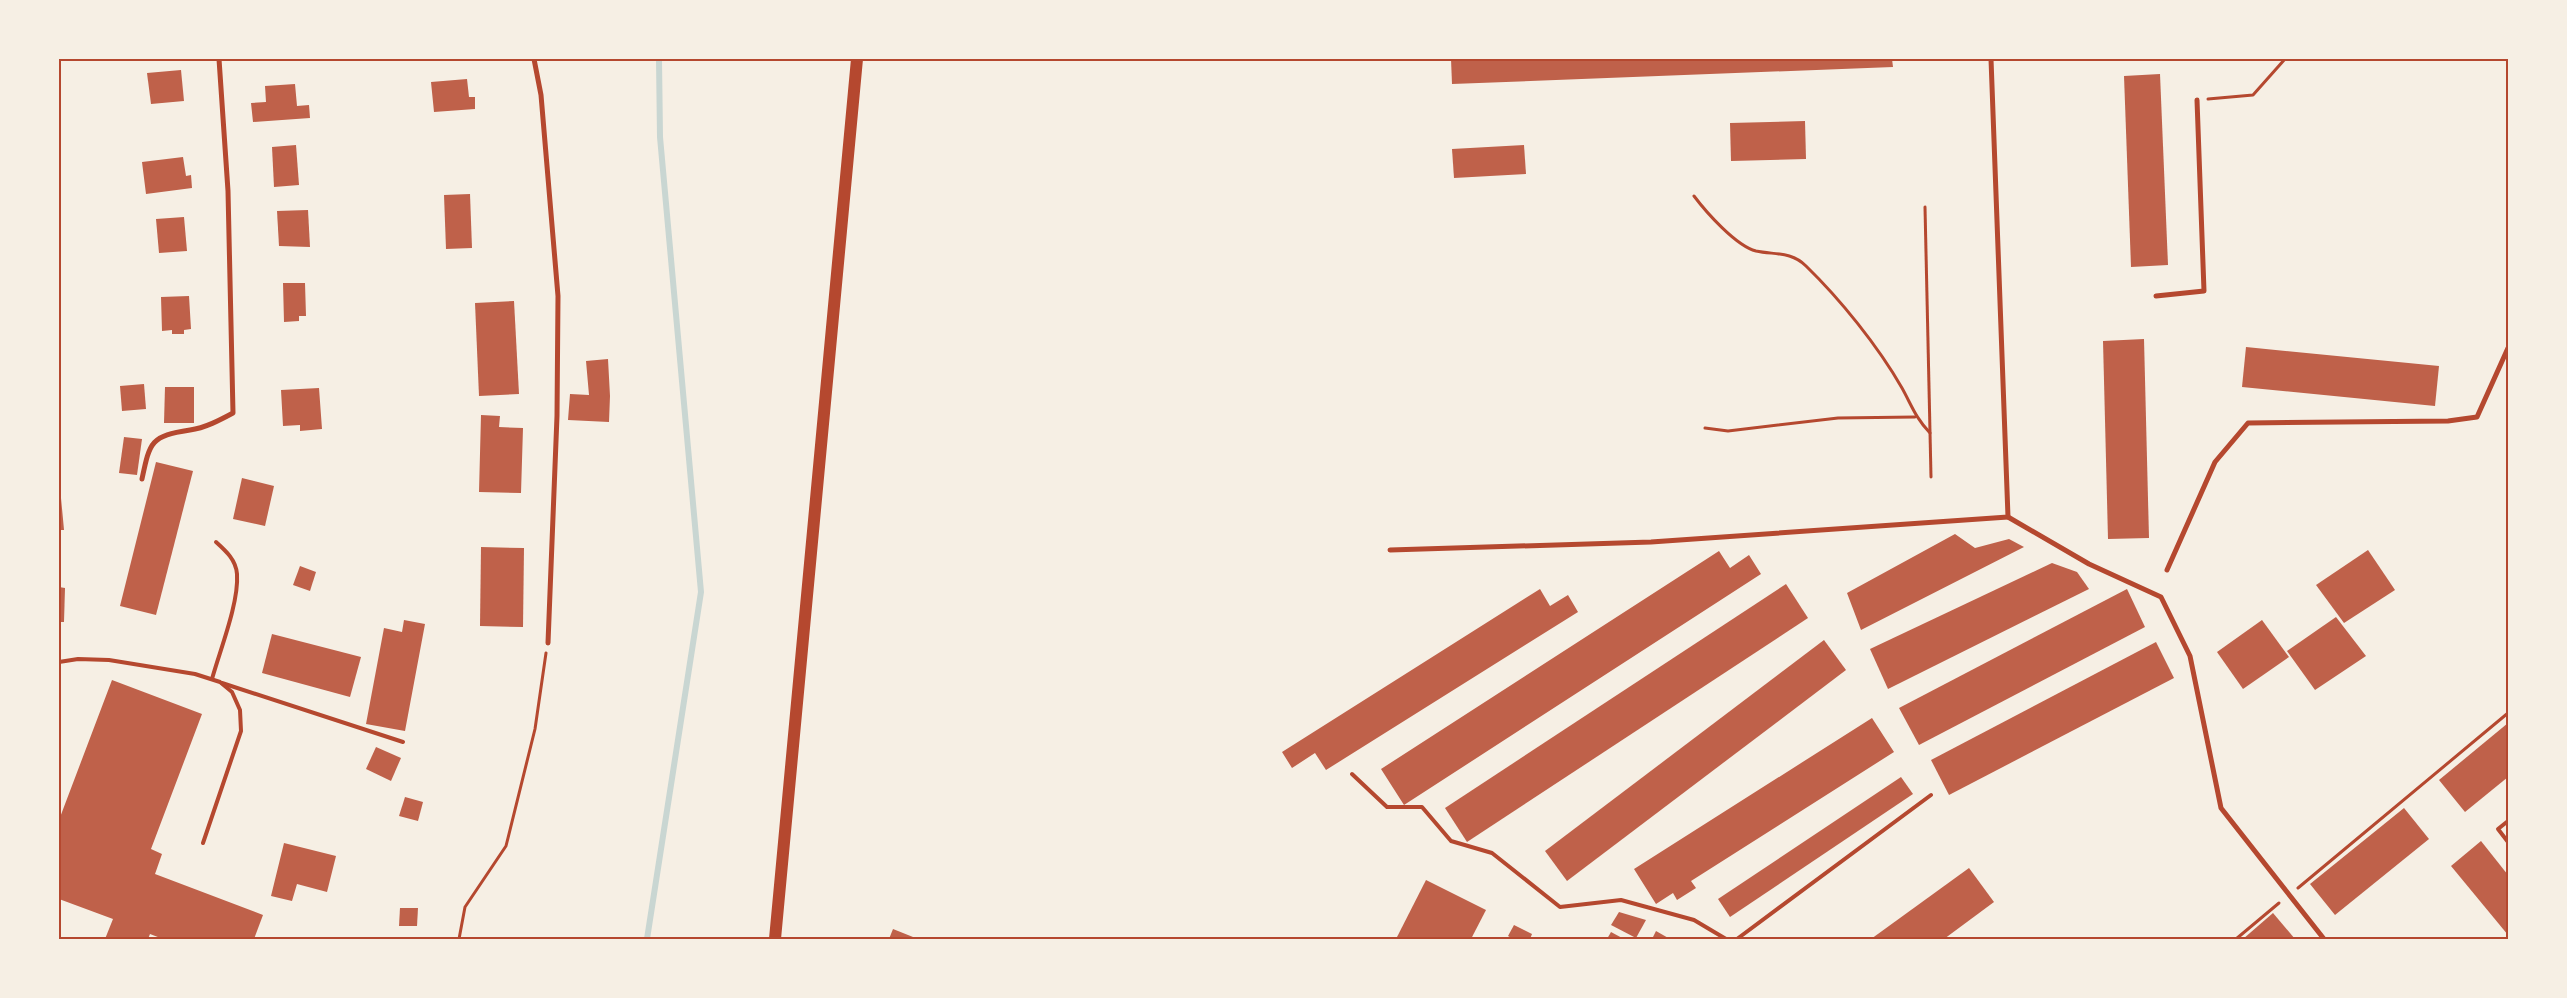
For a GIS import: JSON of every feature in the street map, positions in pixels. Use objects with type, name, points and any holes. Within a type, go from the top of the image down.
[{"type":"main road","points":[[775,939],[856,59]]},
{"type":"street","points":[[142,479],[148,454],[154,442],[163,435],[174,431],[191,430],[233,413],[228,191],[219,59]]},
{"type":"street","points":[[534,59],[541,95],[558,296],[557,416],[548,643]]},
{"type":"street","points":[[1991,59],[2008,517]]},
{"type":"street","points":[[2156,296],[2204,291],[2197,100]]},
{"type":"street","points":[[2167,570],[2215,462],[2248,423],[2448,421],[2477,417],[2508,348]]},
{"type":"street","points":[[1390,550],[1651,542],[2008,517],[2089,564],[2161,597],[2190,656],[2222,808],[2288,896],[2324,939]]},
{"type":"lane","points":[[212,679],[234,598],[237,573],[230,555],[216,542]]},
{"type":"lane","points":[[59,662],[109,660],[195,674],[403,742]]},
{"type":"lane","points":[[203,844],[241,731],[240,710],[232,692],[220,682]]},
{"type":"lane","points":[[1352,774],[1387,806],[1422,807],[1451,841],[1492,853],[1560,907],[1621,900],[1694,920],[1726,939]]},
{"type":"lane","points":[[1737,939],[1931,795]]},
{"type":"lane","points":[[2508,821],[2498,829],[2508,842]]},
{"type":"path","points":[[2197,100],[2253,94],[2285,59]]},
{"type":"path","points":[[1694,196],[1704,209],[1741,244],[1755,251],[1788,254],[1804,264],[1867,334],[1902,388],[1915,417],[1930,433]]},
{"type":"path","points":[[1926,207],[1931,478]]},
{"type":"path","points":[[1705,428],[1728,431],[1838,418],[1915,417]]},
{"type":"path","points":[[459,939],[465,908],[506,846],[535,729],[548,643]]},
{"type":"path","points":[[2236,939],[2508,713]]},
{"type":"building","points":[[1451,59],[1892,59],[1893,67],[1452,84]]},
{"type":"building","points":[[181,70],[184,101],[151,104],[147,73]]},
{"type":"building","points":[[2160,74],[2168,265],[2131,267],[2124,76]]},
{"type":"building","points":[[467,79],[469,97],[475,97],[475,109],[434,112],[431,82]]},
{"type":"building","points":[[295,84],[297,106],[309,105],[310,118],[253,122],[251,103],[266,102],[265,86]]},
{"type":"building","points":[[1805,121],[1806,159],[1731,161],[1730,123]]},
{"type":"building","points":[[296,145],[299,185],[274,187],[272,147]]},
{"type":"building","points":[[1524,145],[1526,174],[1454,178],[1452,149]]},
{"type":"building","points":[[183,157],[186,176],[191,175],[192,188],[146,194],[142,162]]},
{"type":"building","points":[[470,194],[472,248],[446,249],[444,195]]},
{"type":"building","points":[[308,210],[310,247],[279,246],[277,211]]},
{"type":"building","points":[[184,217],[187,251],[159,253],[156,219]]},
{"type":"building","points":[[283,283],[305,283],[306,316],[299,316],[299,321],[284,322]]},
{"type":"building","points":[[189,296],[191,329],[184,330],[184,334],[172,334],[172,330],[162,331],[161,297]]},
{"type":"building","points":[[514,301],[519,394],[479,396],[475,303]]},
{"type":"building","points":[[2144,339],[2149,538],[2108,539],[2103,341]]},
{"type":"building","points":[[2246,347],[2439,366],[2435,406],[2242,387]]},
{"type":"building","points":[[608,359],[609,422],[568,420],[570,394],[589,395],[586,361]]},
{"type":"building","points":[[144,384],[146,409],[122,411],[120,386]]},
{"type":"building","points":[[165,387],[194,387],[194,423],[164,423]]},
{"type":"building","points":[[319,388],[322,429],[300,431],[300,425],[283,426],[281,390]]},
{"type":"building","points":[[481,415],[500,416],[499,427],[523,428],[521,493],[479,492]]},
{"type":"building","points":[[124,437],[142,439],[137,475],[119,473]]},
{"type":"building","points":[[156,462],[193,471],[156,615],[120,606]]},
{"type":"building","points":[[242,478],[274,486],[265,526],[233,519]]},
{"type":"building","points":[[61,498],[64,530],[59,530],[59,499]]},
{"type":"building","points":[[1955,534],[1975,548],[2009,539],[2024,547],[1861,630],[1847,593]]},
{"type":"building","points":[[481,547],[524,548],[523,627],[480,626]]},
{"type":"building","points":[[2368,550],[2395,590],[2344,623],[2316,585]]},
{"type":"building","points":[[1719,551],[1730,568],[1749,555],[1761,574],[1404,805],[1381,769]]},
{"type":"building","points":[[2052,563],[2077,572],[2089,589],[1888,689],[1870,649]]},
{"type":"building","points":[[300,566],[316,572],[310,591],[293,585]]},
{"type":"building","points":[[1786,584],[1808,618],[1467,842],[1445,808]]},
{"type":"building","points":[[59,587],[65,588],[64,622],[59,622]]},
{"type":"building","points":[[1540,589],[1550,606],[1568,595],[1578,612],[1326,770],[1315,753],[1292,768],[1282,752]]},
{"type":"building","points":[[2127,589],[2145,627],[1919,745],[1899,708]]},
{"type":"building","points":[[2336,617],[2366,656],[2315,690],[2287,651]]},
{"type":"building","points":[[404,620],[425,624],[405,731],[366,724],[384,628],[402,632]]},
{"type":"building","points":[[2262,620],[2289,657],[2243,689],[2217,652]]},
{"type":"building","points":[[272,634],[361,657],[350,697],[262,673]]},
{"type":"building","points":[[1824,640],[1846,670],[1567,881],[1545,851]]},
{"type":"building","points":[[2156,642],[2174,678],[1949,795],[1931,760]]},
{"type":"building","points":[[112,680],[202,714],[151,849],[162,854],[155,874],[263,915],[254,939],[163,939],[150,934],[148,939],[105,939],[113,919],[59,899],[59,820]]},
{"type":"building","points":[[1872,718],[1894,752],[1691,881],[1696,888],[1677,900],[1673,893],[1656,904],[1634,869]]},
{"type":"building","points":[[2508,723],[2508,777],[2465,812],[2439,780]]},
{"type":"building","points":[[376,747],[401,758],[391,781],[366,769]]},
{"type":"building","points":[[1901,777],[1913,794],[1730,917],[1718,899]]},
{"type":"building","points":[[405,797],[423,802],[418,821],[399,816]]},
{"type":"building","points":[[2404,808],[2429,839],[2335,915],[2310,884]]},
{"type":"building","points":[[2481,841],[2508,875],[2508,935],[2451,866]]},
{"type":"building","points":[[284,843],[336,856],[327,892],[297,884],[292,901],[271,896]]},
{"type":"building","points":[[1969,868],[1994,902],[1944,939],[1871,939]]},
{"type":"building","points":[[1426,880],[1486,910],[1471,939],[1396,939]]},
{"type":"building","points":[[400,908],[418,908],[417,926],[399,926]]},
{"type":"building","points":[[1619,912],[1646,920],[1636,938],[1611,925]]},
{"type":"building","points":[[2273,913],[2295,939],[2243,939]]},
{"type":"building","points":[[1514,925],[1532,934],[1530,939],[1513,939],[1508,936]]},
{"type":"building","points":[[893,929],[918,939],[889,939]]},
{"type":"building","points":[[1656,931],[1670,939],[1652,939]]},
{"type":"building","points":[[1611,932],[1624,939],[1607,939]]},
{"type":"waterway","points":[[647,939],[701,592],[660,137],[659,59]]}]
